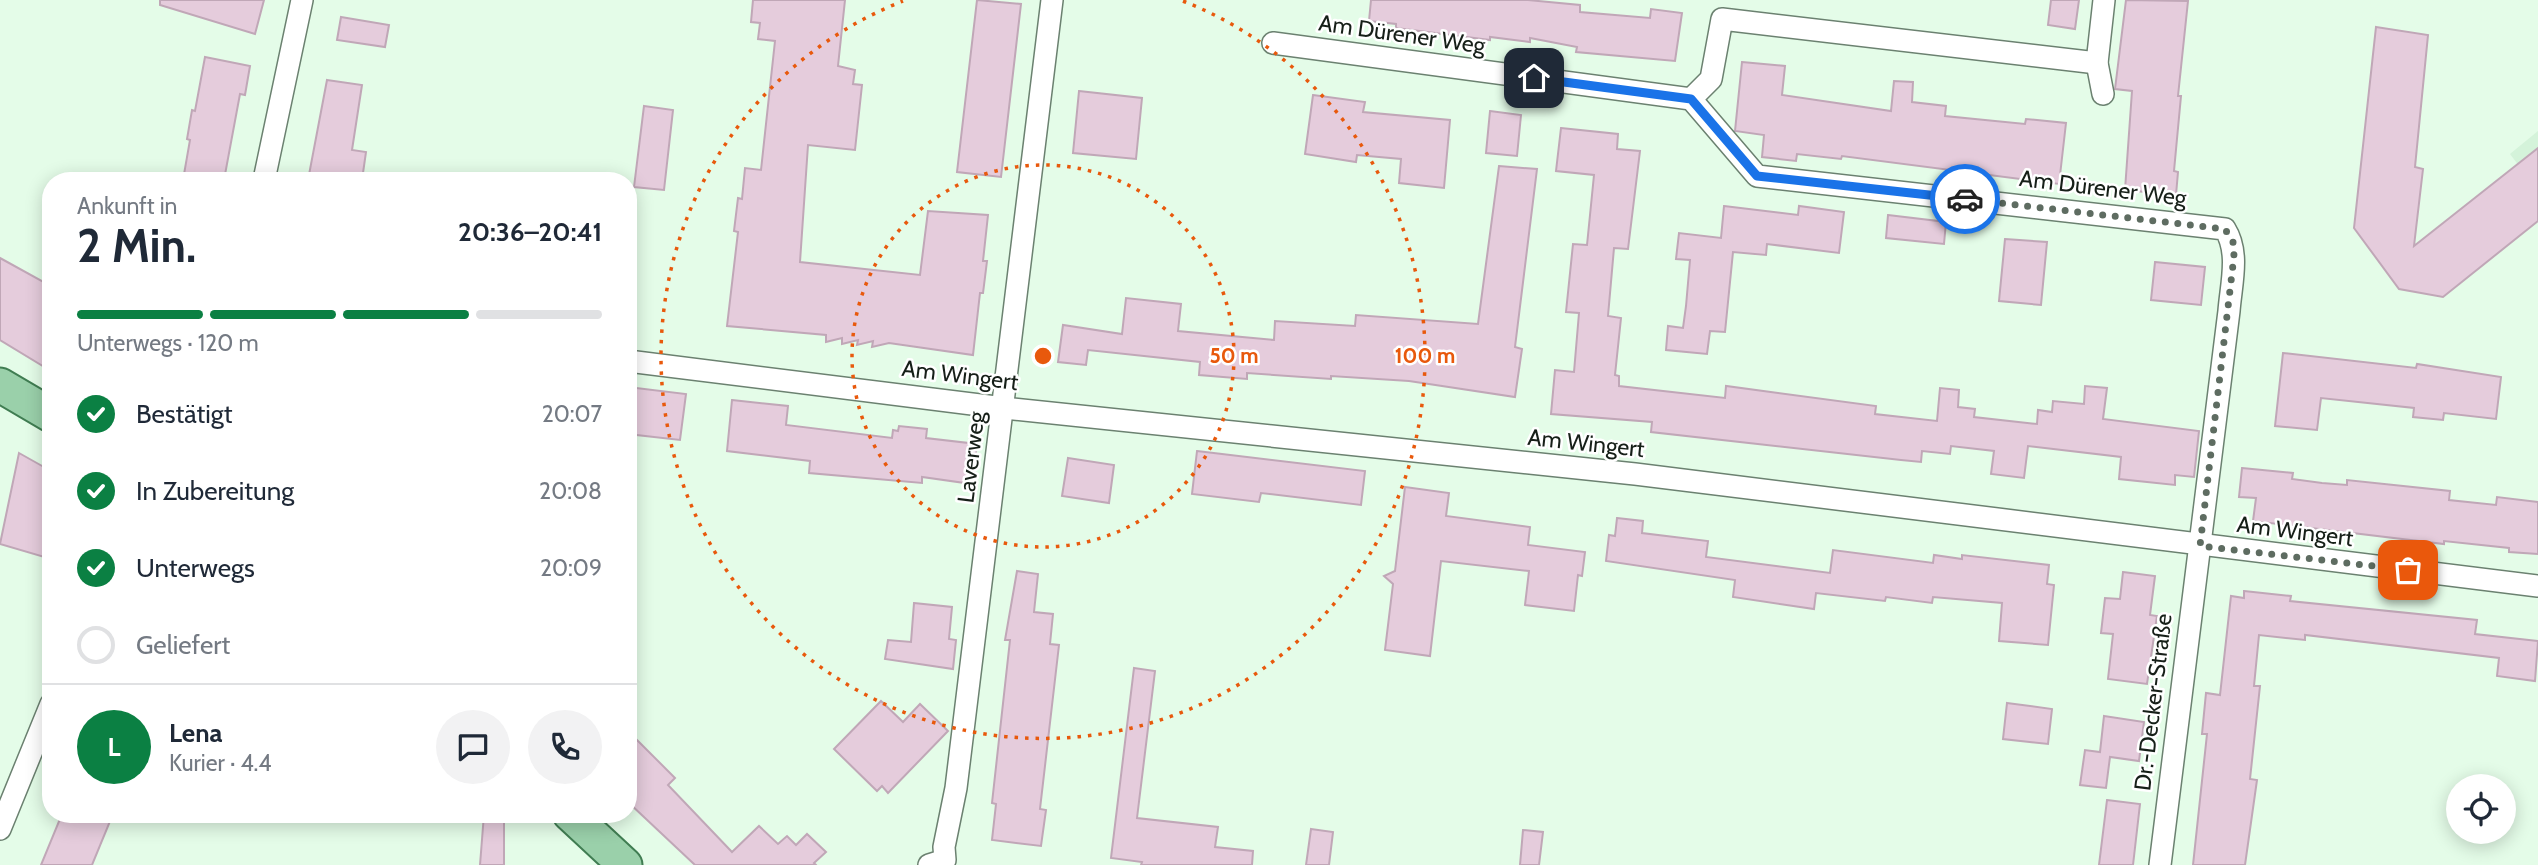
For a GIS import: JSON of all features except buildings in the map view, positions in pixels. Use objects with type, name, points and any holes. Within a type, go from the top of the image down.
[{"type":"main road","points":[[0,385],[42,410]]},
{"type":"main road","points":[[580,823],[625,865]]},
{"type":"street","points":[[266,172],[302,0]]},
{"type":"street","name":"Laverweg","points":[[941,864],[1004,408],[1052,0]]},
{"type":"street","points":[[2103,94],[2097,63],[2105,0]]},
{"type":"street","points":[[1691,99],[1711,79],[1722,19],[2097,63]]},
{"type":"street","name":"Am Dürener Weg","points":[[1273,43],[1691,99],[1757,176],[2225,229],[2233,242],[2234,256],[2200,546]]},
{"type":"street","name":"Am Wingert","points":[[637,361],[1004,408],[1635,474],[2538,586]]},
{"type":"street","name":"Dr.-Decker-Straße","points":[[2160,865],[2200,546]]},
{"type":"street","points":[[0,829],[42,726]]},
{"type":"shaded area","points":[[2538,131],[2538,191],[2510,154]]},
{"type":"way so far","points":[[1965,199],[2225,229],[2233,242],[2234,256],[2200,546],[2408,570]]},
{"type":"route","points":[[1534,78],[1691,99],[1757,176],[1965,199]]}]
